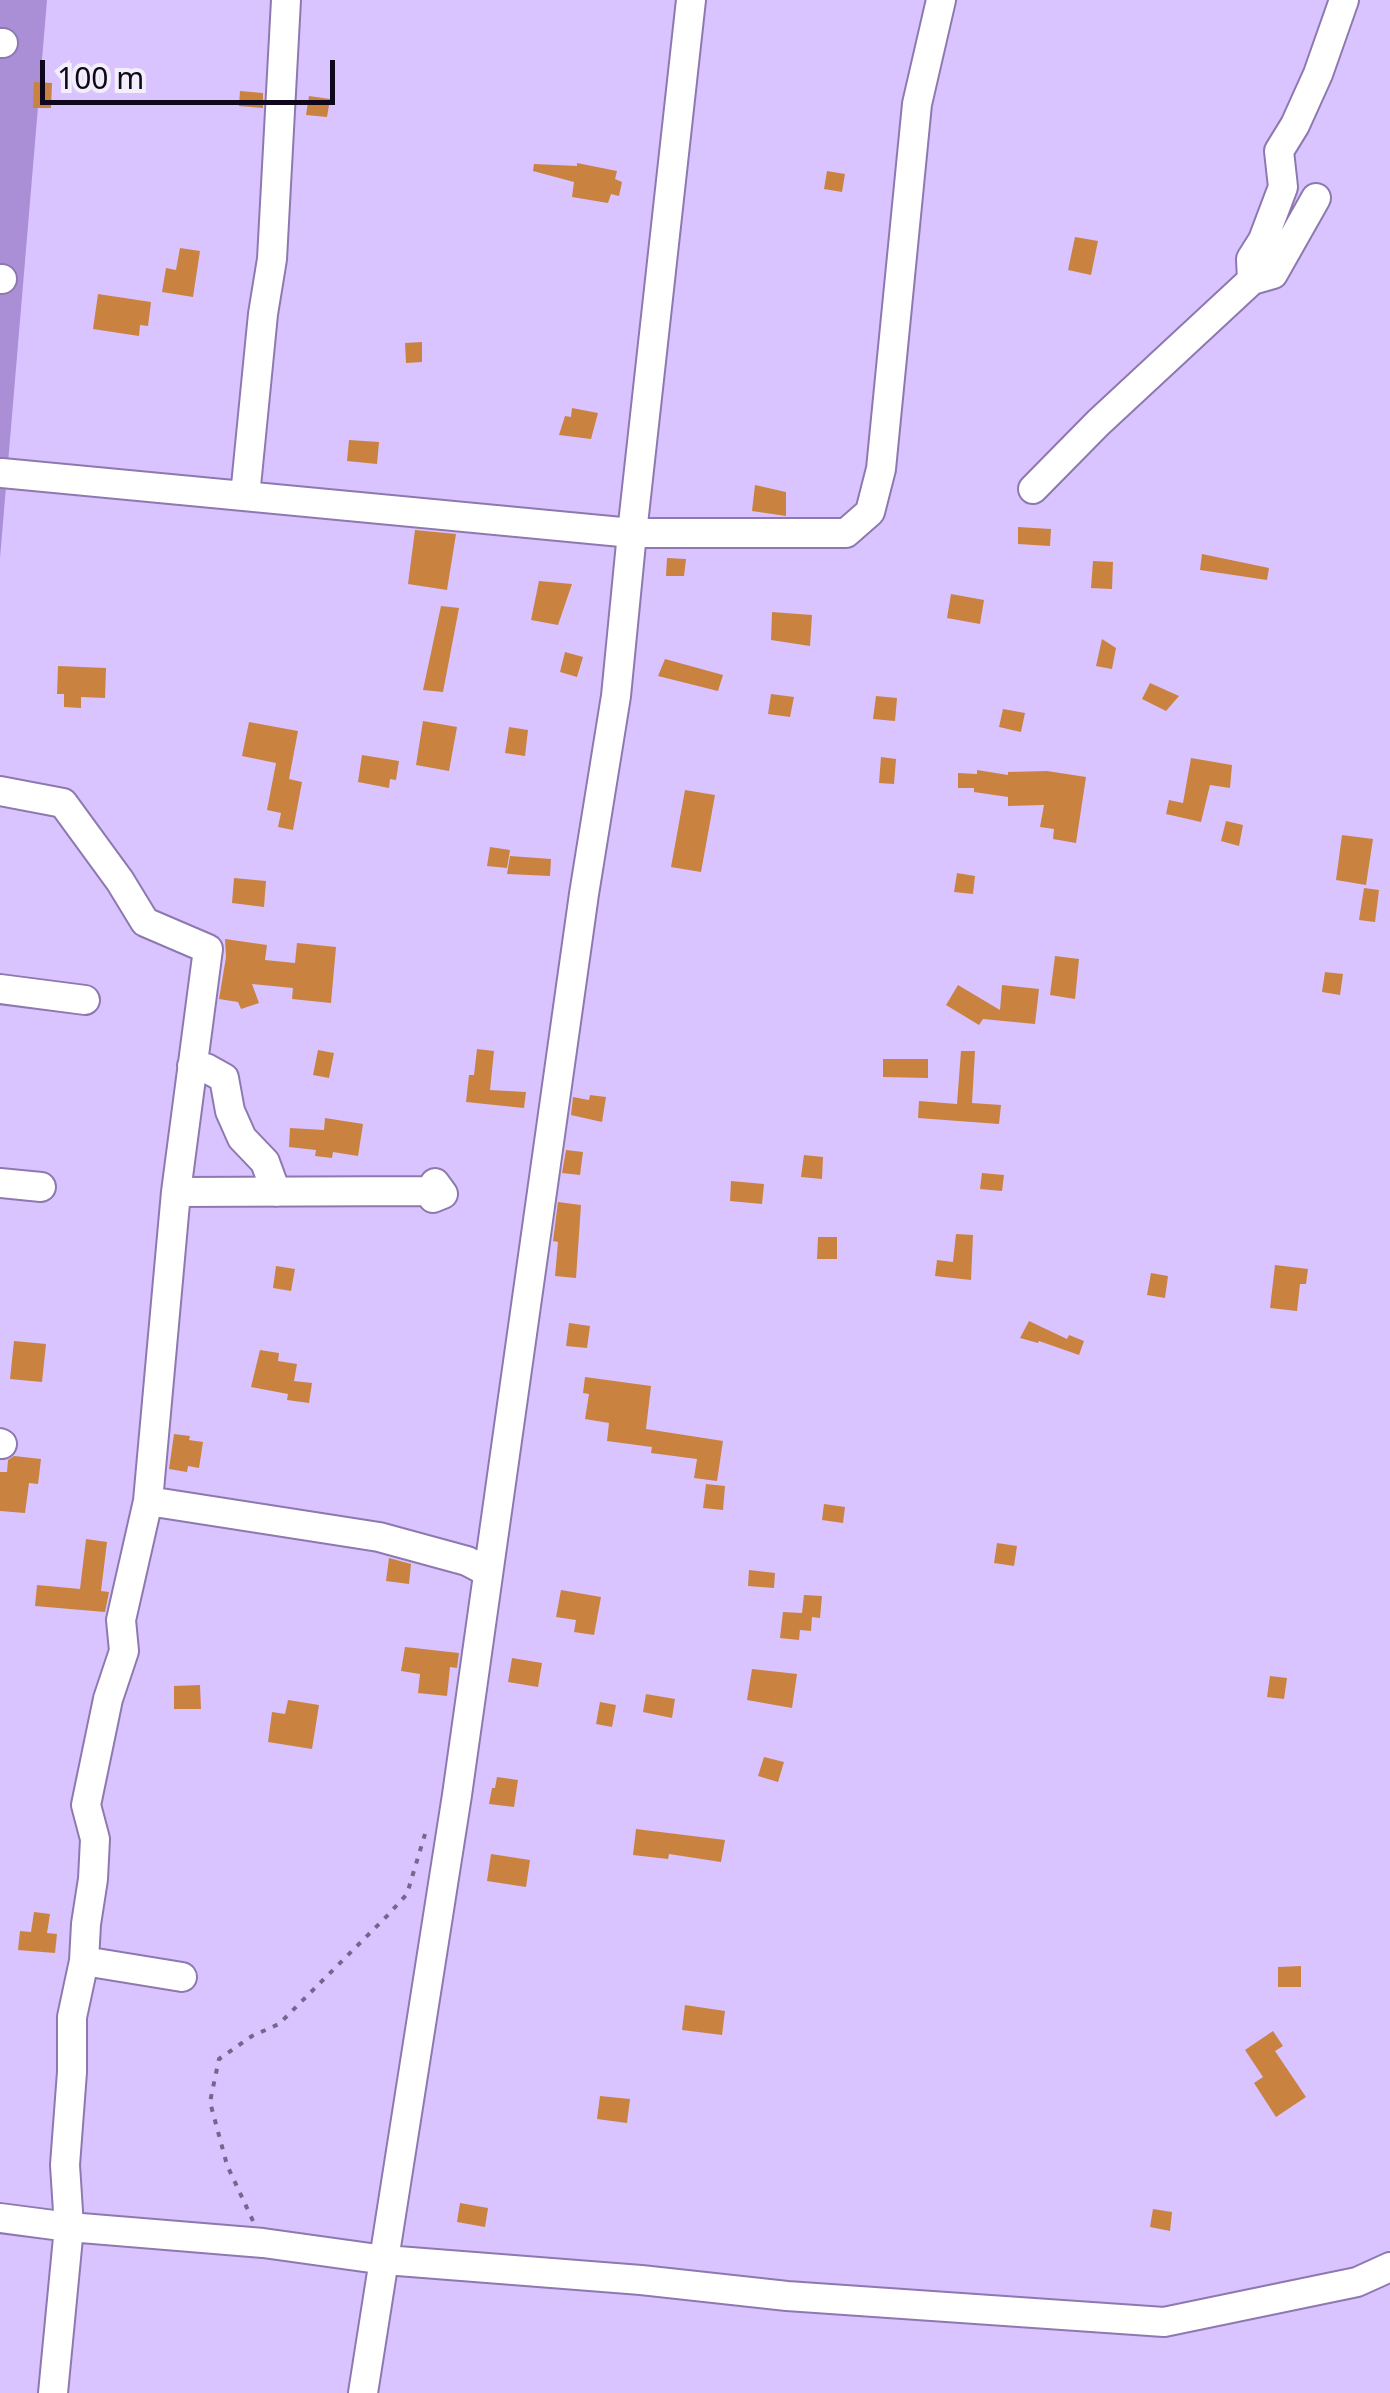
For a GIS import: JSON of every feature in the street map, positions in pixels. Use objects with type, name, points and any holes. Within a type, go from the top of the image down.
[{"type":"street","points":[[245,496],[272,259],[286,0]]},
{"type":"street","points":[[362,2393],[457,1795],[584,894],[616,696],[691,0]]},
{"type":"street","points":[[2,472],[632,533],[846,533],[870,512],[880,469],[917,104],[942,0]]},
{"type":"street","points":[[1252,280],[1251,259],[1263,240],[1283,187],[1279,151],[1296,125],[1318,74],[1344,0]]},
{"type":"street","points":[[1033,489],[1252,280],[1273,274],[1316,198]]},
{"type":"street","points":[[0,791],[63,803],[120,881],[144,922],[208,949],[176,1192],[148,1501],[120,1620],[124,1651],[108,1699],[86,1804],[95,1839],[93,1880],[84,1961],[72,2017],[65,2165],[69,2227],[52,2393]]},
{"type":"street","points":[[0,989],[86,1000]]},
{"type":"street","points":[[192,1066],[206,1068],[224,1078],[230,1111],[242,1138],[265,1162],[276,1192]]},
{"type":"street","points":[[0,1183],[41,1187]]},
{"type":"street","points":[[176,1192],[430,1191]]},
{"type":"street","points":[[148,1501],[380,1537],[467,1561],[488,1572]]},
{"type":"street","points":[[84,1961],[182,1977]]},
{"type":"street","points":[[0,2218],[384,2260],[787,2296],[1164,2322],[1358,2282],[1390,2267]]},
{"type":"path","points":[[263,2244],[227,2165],[210,2102],[219,2059],[252,2036],[279,2024],[407,1894],[428,1826]]},
{"type":"shaded area","points":[[0,0],[47,0],[0,558]]},
{"type":"building","points":[[34,82],[52,83],[51,108],[33,108]]},
{"type":"building","points":[[240,91],[263,93],[263,108],[239,106]]},
{"type":"building","points":[[309,96],[330,99],[327,117],[306,115]]},
{"type":"building","points":[[577,163],[617,171],[615,179],[622,182],[619,196],[611,194],[608,203],[572,197],[574,182],[533,171],[534,164]]},
{"type":"building","points":[[827,171],[845,174],[842,192],[824,189]]},
{"type":"building","points":[[1075,237],[1098,241],[1091,275],[1068,270]]},
{"type":"building","points":[[180,248],[200,251],[193,297],[162,292],[166,268],[176,270]]},
{"type":"building","points":[[98,294],[151,302],[148,326],[140,325],[139,336],[93,329]]},
{"type":"building","points":[[422,342],[422,362],[406,363],[405,343]]},
{"type":"building","points":[[572,408],[598,413],[591,439],[559,435],[565,416],[571,417]]},
{"type":"building","points":[[349,440],[379,442],[377,464],[347,461]]},
{"type":"building","points":[[755,485],[786,492],[786,516],[752,511]]},
{"type":"building","points":[[1018,527],[1051,529],[1050,546],[1018,544]]},
{"type":"building","points":[[415,530],[456,534],[447,590],[408,584]]},
{"type":"building","points":[[1202,554],[1269,568],[1267,580],[1200,570]]},
{"type":"building","points":[[667,558],[686,559],[684,576],[666,576]]},
{"type":"building","points":[[1093,561],[1113,562],[1112,589],[1091,588]]},
{"type":"building","points":[[539,581],[572,584],[558,625],[531,620]]},
{"type":"building","points":[[951,594],[984,600],[980,624],[947,618]]},
{"type":"building","points":[[441,606],[459,608],[443,692],[423,690]]},
{"type":"building","points":[[772,612],[812,615],[810,646],[771,640]]},
{"type":"building","points":[[1102,639],[1116,648],[1112,669],[1096,666]]},
{"type":"building","points":[[565,652],[583,657],[577,677],[560,672]]},
{"type":"building","points":[[665,659],[723,675],[718,691],[658,676]]},
{"type":"building","points":[[58,666],[106,668],[105,698],[81,697],[81,708],[64,707],[64,694],[57,694]]},
{"type":"building","points":[[1150,683],[1179,696],[1166,711],[1142,699]]},
{"type":"building","points":[[771,694],[794,697],[790,717],[768,714]]},
{"type":"building","points":[[876,696],[897,698],[895,721],[873,719]]},
{"type":"building","points":[[1003,709],[1025,713],[1021,732],[999,727]]},
{"type":"building","points":[[423,721],[457,727],[449,771],[416,765]]},
{"type":"building","points":[[249,722],[298,731],[289,779],[302,782],[293,830],[278,827],[281,813],[267,810],[276,763],[242,756]]},
{"type":"building","points":[[509,727],[528,730],[525,756],[505,753]]},
{"type":"building","points":[[362,755],[399,761],[396,780],[390,779],[389,788],[358,782]]},
{"type":"building","points":[[881,757],[896,759],[894,784],[879,783]]},
{"type":"building","points":[[1191,758],[1232,765],[1230,788],[1210,785],[1201,822],[1166,814],[1169,800],[1183,803]]},
{"type":"building","points":[[977,770],[1008,775],[1047,771],[1086,777],[1076,843],[1053,839],[1054,829],[1040,827],[1044,805],[1008,806],[1008,797],[958,788],[958,773],[977,774]]},
{"type":"building","points":[[685,790],[715,795],[701,872],[671,867]]},
{"type":"building","points":[[1226,821],[1243,825],[1239,846],[1221,841]]},
{"type":"building","points":[[1342,835],[1373,839],[1366,885],[1336,880]]},
{"type":"building","points":[[490,847],[510,850],[507,868],[487,866]]},
{"type":"building","points":[[510,856],[551,859],[550,876],[507,874]]},
{"type":"building","points":[[957,873],[975,876],[973,894],[954,892]]},
{"type":"building","points":[[234,878],[266,881],[264,907],[232,903]]},
{"type":"building","points":[[1364,888],[1379,890],[1375,922],[1359,920]]},
{"type":"building","points":[[225,939],[267,945],[265,960],[295,963],[297,943],[336,947],[331,1003],[292,999],[293,988],[252,984],[259,1003],[241,1009],[238,1002],[219,999]]},
{"type":"building","points":[[1055,956],[1079,959],[1075,999],[1050,995]]},
{"type":"building","points":[[1325,972],[1343,974],[1340,995],[1322,992]]},
{"type":"building","points":[[958,985],[1000,1010],[1002,985],[1039,989],[1035,1024],[983,1019],[979,1025],[946,1005]]},
{"type":"building","points":[[477,1049],[494,1051],[490,1090],[526,1092],[524,1108],[466,1102]]},
{"type":"building","points":[[318,1050],[334,1053],[329,1078],[313,1075]]},
{"type":"building","points":[[961,1051],[975,1051],[972,1103],[1001,1105],[999,1124],[918,1118],[919,1101],[957,1104]]},
{"type":"building","points":[[883,1059],[928,1059],[928,1078],[883,1077]]},
{"type":"building","points":[[590,1095],[606,1097],[602,1122],[571,1115],[573,1097],[589,1100]]},
{"type":"building","points":[[325,1118],[363,1124],[358,1156],[333,1152],[332,1158],[315,1156],[316,1150],[289,1147],[290,1128],[324,1130]]},
{"type":"building","points":[[566,1150],[583,1152],[580,1175],[562,1173]]},
{"type":"building","points":[[804,1155],[823,1157],[822,1179],[801,1177]]},
{"type":"building","points":[[982,1173],[1004,1175],[1002,1191],[980,1189]]},
{"type":"building","points":[[731,1181],[764,1184],[762,1204],[730,1201]]},
{"type":"building","points":[[558,1202],[581,1205],[576,1278],[555,1276],[558,1242],[553,1241]]},
{"type":"building","points":[[956,1234],[973,1235],[971,1280],[935,1276],[937,1260],[953,1262]]},
{"type":"building","points":[[818,1237],[837,1237],[837,1259],[817,1259]]},
{"type":"building","points":[[1275,1265],[1308,1269],[1306,1284],[1300,1284],[1297,1311],[1270,1308]]},
{"type":"building","points":[[276,1266],[295,1269],[291,1291],[273,1288]]},
{"type":"building","points":[[1151,1273],[1168,1276],[1165,1298],[1147,1295]]},
{"type":"building","points":[[1029,1321],[1067,1339],[1069,1335],[1084,1341],[1079,1355],[1020,1338]]},
{"type":"building","points":[[569,1323],[590,1326],[587,1348],[566,1346]]},
{"type":"building","points":[[14,1341],[46,1344],[42,1382],[10,1379]]},
{"type":"building","points":[[260,1350],[279,1353],[278,1361],[297,1364],[294,1381],[312,1383],[309,1403],[287,1400],[288,1394],[251,1387]]},
{"type":"building","points":[[585,1377],[651,1386],[646,1429],[723,1441],[717,1481],[694,1478],[697,1459],[651,1453],[652,1447],[607,1441],[609,1423],[585,1419],[589,1394],[583,1393]]},
{"type":"building","points":[[174,1434],[203,1442],[199,1468],[188,1466],[187,1472],[169,1469]]},
{"type":"building","points":[[14,1456],[41,1459],[38,1484],[29,1483],[25,1513],[0,1511],[0,1472],[7,1472],[8,1460]]},
{"type":"building","points":[[706,1484],[725,1486],[723,1510],[703,1508]]},
{"type":"building","points":[[824,1504],[845,1507],[843,1523],[822,1520]]},
{"type":"building","points":[[86,1539],[107,1542],[101,1591],[109,1592],[105,1612],[35,1606],[37,1585],[80,1589]]},
{"type":"building","points":[[997,1543],[1017,1546],[1014,1566],[994,1563]]},
{"type":"building","points":[[389,1558],[411,1564],[409,1584],[386,1581]]},
{"type":"building","points":[[749,1570],[775,1573],[774,1588],[748,1586]]},
{"type":"building","points":[[561,1590],[601,1597],[594,1635],[574,1632],[576,1620],[556,1617]]},
{"type":"building","points":[[804,1595],[822,1596],[820,1618],[812,1617],[811,1631],[800,1630],[799,1640],[780,1638],[783,1612],[802,1613]]},
{"type":"building","points":[[405,1647],[459,1653],[457,1668],[450,1667],[447,1696],[418,1693],[420,1674],[401,1671]]},
{"type":"building","points":[[512,1658],[542,1663],[538,1687],[508,1682]]},
{"type":"building","points":[[752,1669],[797,1674],[792,1708],[747,1700]]},
{"type":"building","points":[[1270,1676],[1287,1678],[1284,1699],[1267,1697]]},
{"type":"building","points":[[200,1685],[201,1709],[174,1709],[174,1686]]},
{"type":"building","points":[[646,1694],[675,1699],[672,1718],[643,1712]]},
{"type":"building","points":[[288,1700],[319,1705],[312,1749],[268,1742],[272,1712],[285,1714]]},
{"type":"building","points":[[600,1702],[616,1705],[612,1727],[596,1724]]},
{"type":"building","points":[[764,1757],[784,1762],[778,1782],[758,1776]]},
{"type":"building","points":[[497,1777],[518,1780],[514,1807],[489,1804]]},
{"type":"building","points":[[636,1829],[725,1840],[721,1862],[669,1854],[668,1859],[633,1855]]},
{"type":"building","points":[[491,1854],[530,1860],[526,1887],[487,1881]]},
{"type":"building","points":[[34,1912],[50,1914],[47,1933],[57,1934],[55,1953],[18,1950],[20,1931],[31,1932]]},
{"type":"building","points":[[1301,1966],[1301,1987],[1278,1987],[1278,1967]]},
{"type":"building","points":[[685,2005],[725,2011],[722,2035],[682,2030]]},
{"type":"building","points":[[1273,2031],[1283,2046],[1275,2051],[1306,2097],[1276,2117],[1254,2083],[1263,2077],[1245,2050]]},
{"type":"building","points":[[600,2096],[630,2099],[627,2123],[597,2119]]},
{"type":"building","points":[[460,2203],[488,2208],[485,2227],[457,2222]]},
{"type":"building","points":[[1153,2209],[1172,2212],[1170,2231],[1150,2227]]}]
